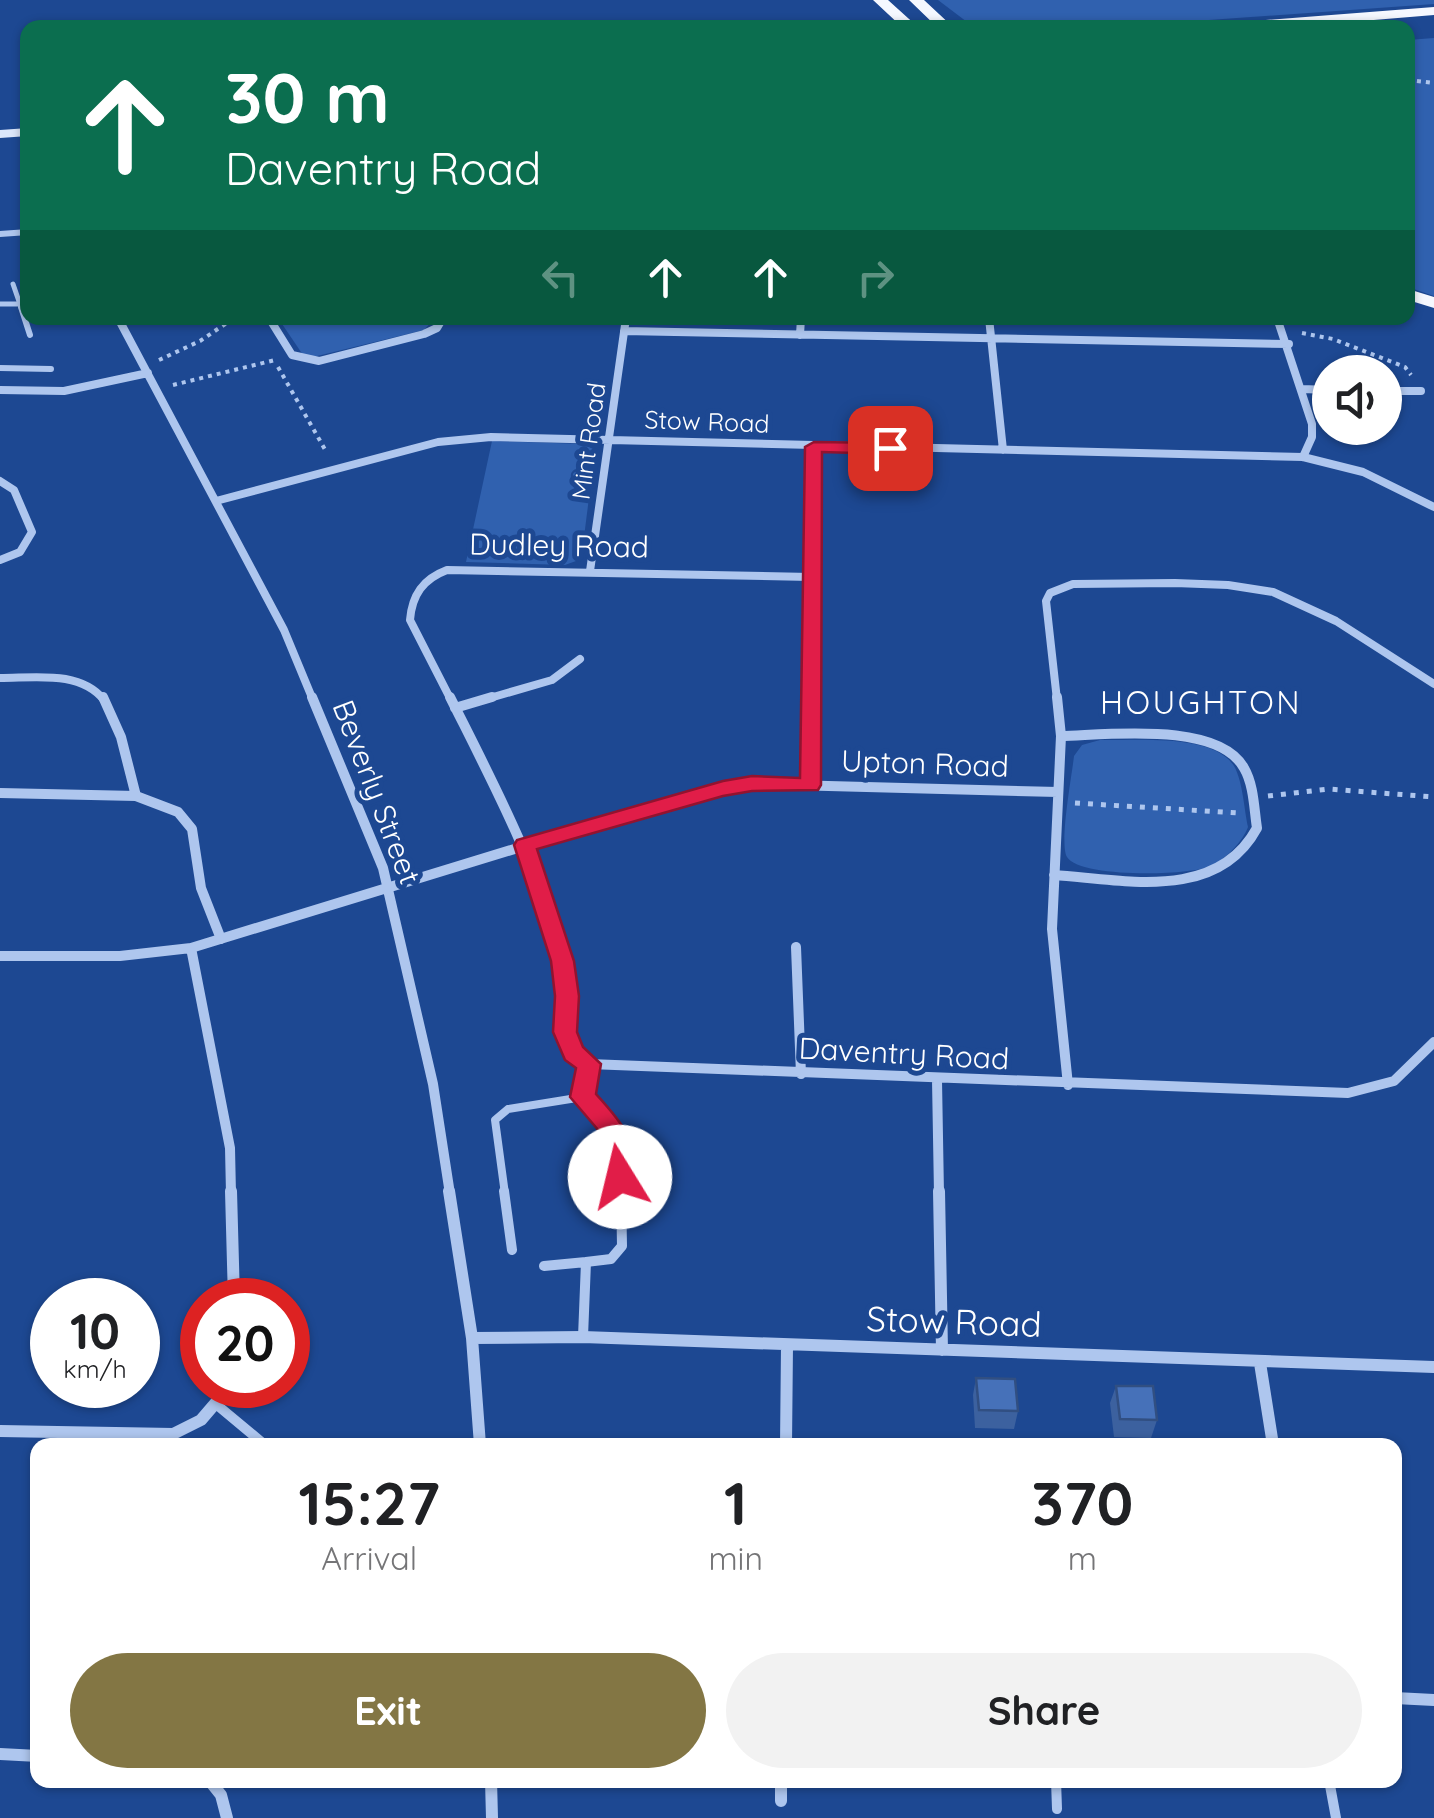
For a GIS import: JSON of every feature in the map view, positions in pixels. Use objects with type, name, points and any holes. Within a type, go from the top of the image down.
[{"type":"main road","points":[[880,0],[903,20]]},
{"type":"main road","points":[[916,0],[938,20]]},
{"type":"main road","points":[[1318,20],[1434,11]]},
{"type":"street","name":"Beverly Street","points":[[122,325],[284,630],[382,868],[433,1084],[472,1338],[479,1438]]},
{"type":"street","points":[[273,325],[292,355],[313,362],[424,334],[439,325]]},
{"type":"street","name":"Mint Road","points":[[590,571],[625,325]]},
{"type":"street","points":[[800,335],[801,325]]},
{"type":"street","points":[[990,325],[1004,450]]},
{"type":"street","points":[[1281,325],[1312,424],[1312,437],[1302,457]]},
{"type":"street","points":[[624,332],[1288,344]]},
{"type":"street","points":[[0,390],[64,391],[145,369]]},
{"type":"street","points":[[1302,390],[1312,390]]},
{"type":"street","points":[[1402,391],[1421,391]]},
{"type":"street","name":"Stow Road","points":[[216,502],[472,436],[1302,457],[1363,472],[1434,507]]},
{"type":"street","points":[[811,785],[814,447]]},
{"type":"street","points":[[0,481],[14,490],[32,532],[20,552],[0,560]]},
{"type":"street","name":"Dudley Road","points":[[525,845],[410,620],[413,600],[426,580],[441,570],[456,568],[811,577]]},
{"type":"street","points":[[1068,1085],[1052,929],[1061,736],[1046,602],[1058,586],[1235,586],[1271,592],[1310,606],[1434,684]]},
{"type":"street","points":[[455,708],[552,680],[580,659]]},
{"type":"street","points":[[0,678],[70,680],[100,693],[114,718],[136,796]]},
{"type":"street","points":[[1054,874],[1182,880],[1211,874],[1232,861],[1255,835],[1253,801],[1244,767],[1232,753],[1213,742],[1191,736],[1061,736]]},
{"type":"street","name":"Upton Road","points":[[1,960],[117,958],[191,948],[525,845],[752,784],[1058,792]]},
{"type":"street","points":[[0,793],[136,796],[160,803],[187,820],[202,888],[221,939]]},
{"type":"street","points":[[525,845],[562,961],[567,996],[565,1032],[574,1053],[589,1064]]},
{"type":"street","points":[[796,947],[801,1074]]},
{"type":"street","points":[[191,948],[230,1148],[233,1278]]},
{"type":"street","name":"Daventry Road","points":[[589,1064],[1068,1085],[1365,1091],[1405,1074],[1434,1042]]},
{"type":"street","points":[[937,1080],[942,1350]]},
{"type":"street","name":"Stow Road","points":[[472,1338],[582,1336],[1434,1367]]},
{"type":"street","points":[[786,1438],[787,1346]]},
{"type":"street","points":[[1260,1363],[1272,1438]]},
{"type":"street","points":[[0,1431],[173,1434],[201,1420],[214,1408]]},
{"type":"street","points":[[1402,1698],[1434,1700]]},
{"type":"street","points":[[0,1754],[30,1756]]},
{"type":"street","points":[[215,1788],[227,1818]]},
{"type":"street","points":[[491,1788],[492,1818]]},
{"type":"street","points":[[781,1788],[781,1801]]},
{"type":"lane","points":[[0,304],[20,304],[12,284]]},
{"type":"lane","points":[[27,325],[30,336]]},
{"type":"lane","points":[[0,368],[51,369]]},
{"type":"lane","points":[[583,1097],[589,1064]]},
{"type":"lane","points":[[512,1250],[496,1120],[508,1109],[583,1097]]},
{"type":"lane","points":[[544,1266],[611,1259],[622,1246],[617,1134],[583,1097]]},
{"type":"lane","points":[[582,1336],[586,1262]]},
{"type":"lane","points":[[221,1408],[257,1438]]},
{"type":"lane","points":[[1056,1788],[1057,1808]]},
{"type":"lane","points":[[1330,1788],[1336,1818]]},
{"type":"path","points":[[145,369],[224,325]]},
{"type":"path","points":[[1284,330],[1332,339],[1405,367],[1421,391]]},
{"type":"path","points":[[166,386],[285,358]]},
{"type":"path","points":[[274,360],[336,469]]},
{"type":"path","points":[[1253,801],[1283,791],[1434,797]]},
{"type":"path","points":[[1074,803],[1242,813]]},
{"type":"shaded area","points":[[938,0],[1434,0],[1434,4],[1209,20],[964,20]]},
{"type":"shaded area","points":[[1434,38],[1434,296],[1415,289],[1415,39]]},
{"type":"shaded area","points":[[283,325],[429,325],[424,330],[313,357],[303,355]]},
{"type":"shaded area","points":[[492,441],[583,444],[595,450],[582,553],[576,561],[565,565],[466,562]]},
{"type":"shaded area","points":[[1100,740],[1172,741],[1224,755],[1237,772],[1248,827],[1233,850],[1211,866],[1159,873],[1091,869],[1067,857],[1064,838],[1074,756],[1082,745]]},
{"type":"building","points":[[976,1378],[1015,1379],[1018,1411],[979,1410]]},
{"type":"building","points":[[1116,1386],[1153,1386],[1157,1420],[1120,1419]]},
{"type":"district","name":"HOUGHTON","points":[[1201,702]]},
{"type":"route","points":[[620,1177],[617,1134],[583,1097],[589,1064],[574,1053],[565,1032],[567,996],[562,961],[525,845],[723,789],[752,784],[811,785],[814,447],[890,448]]}]
